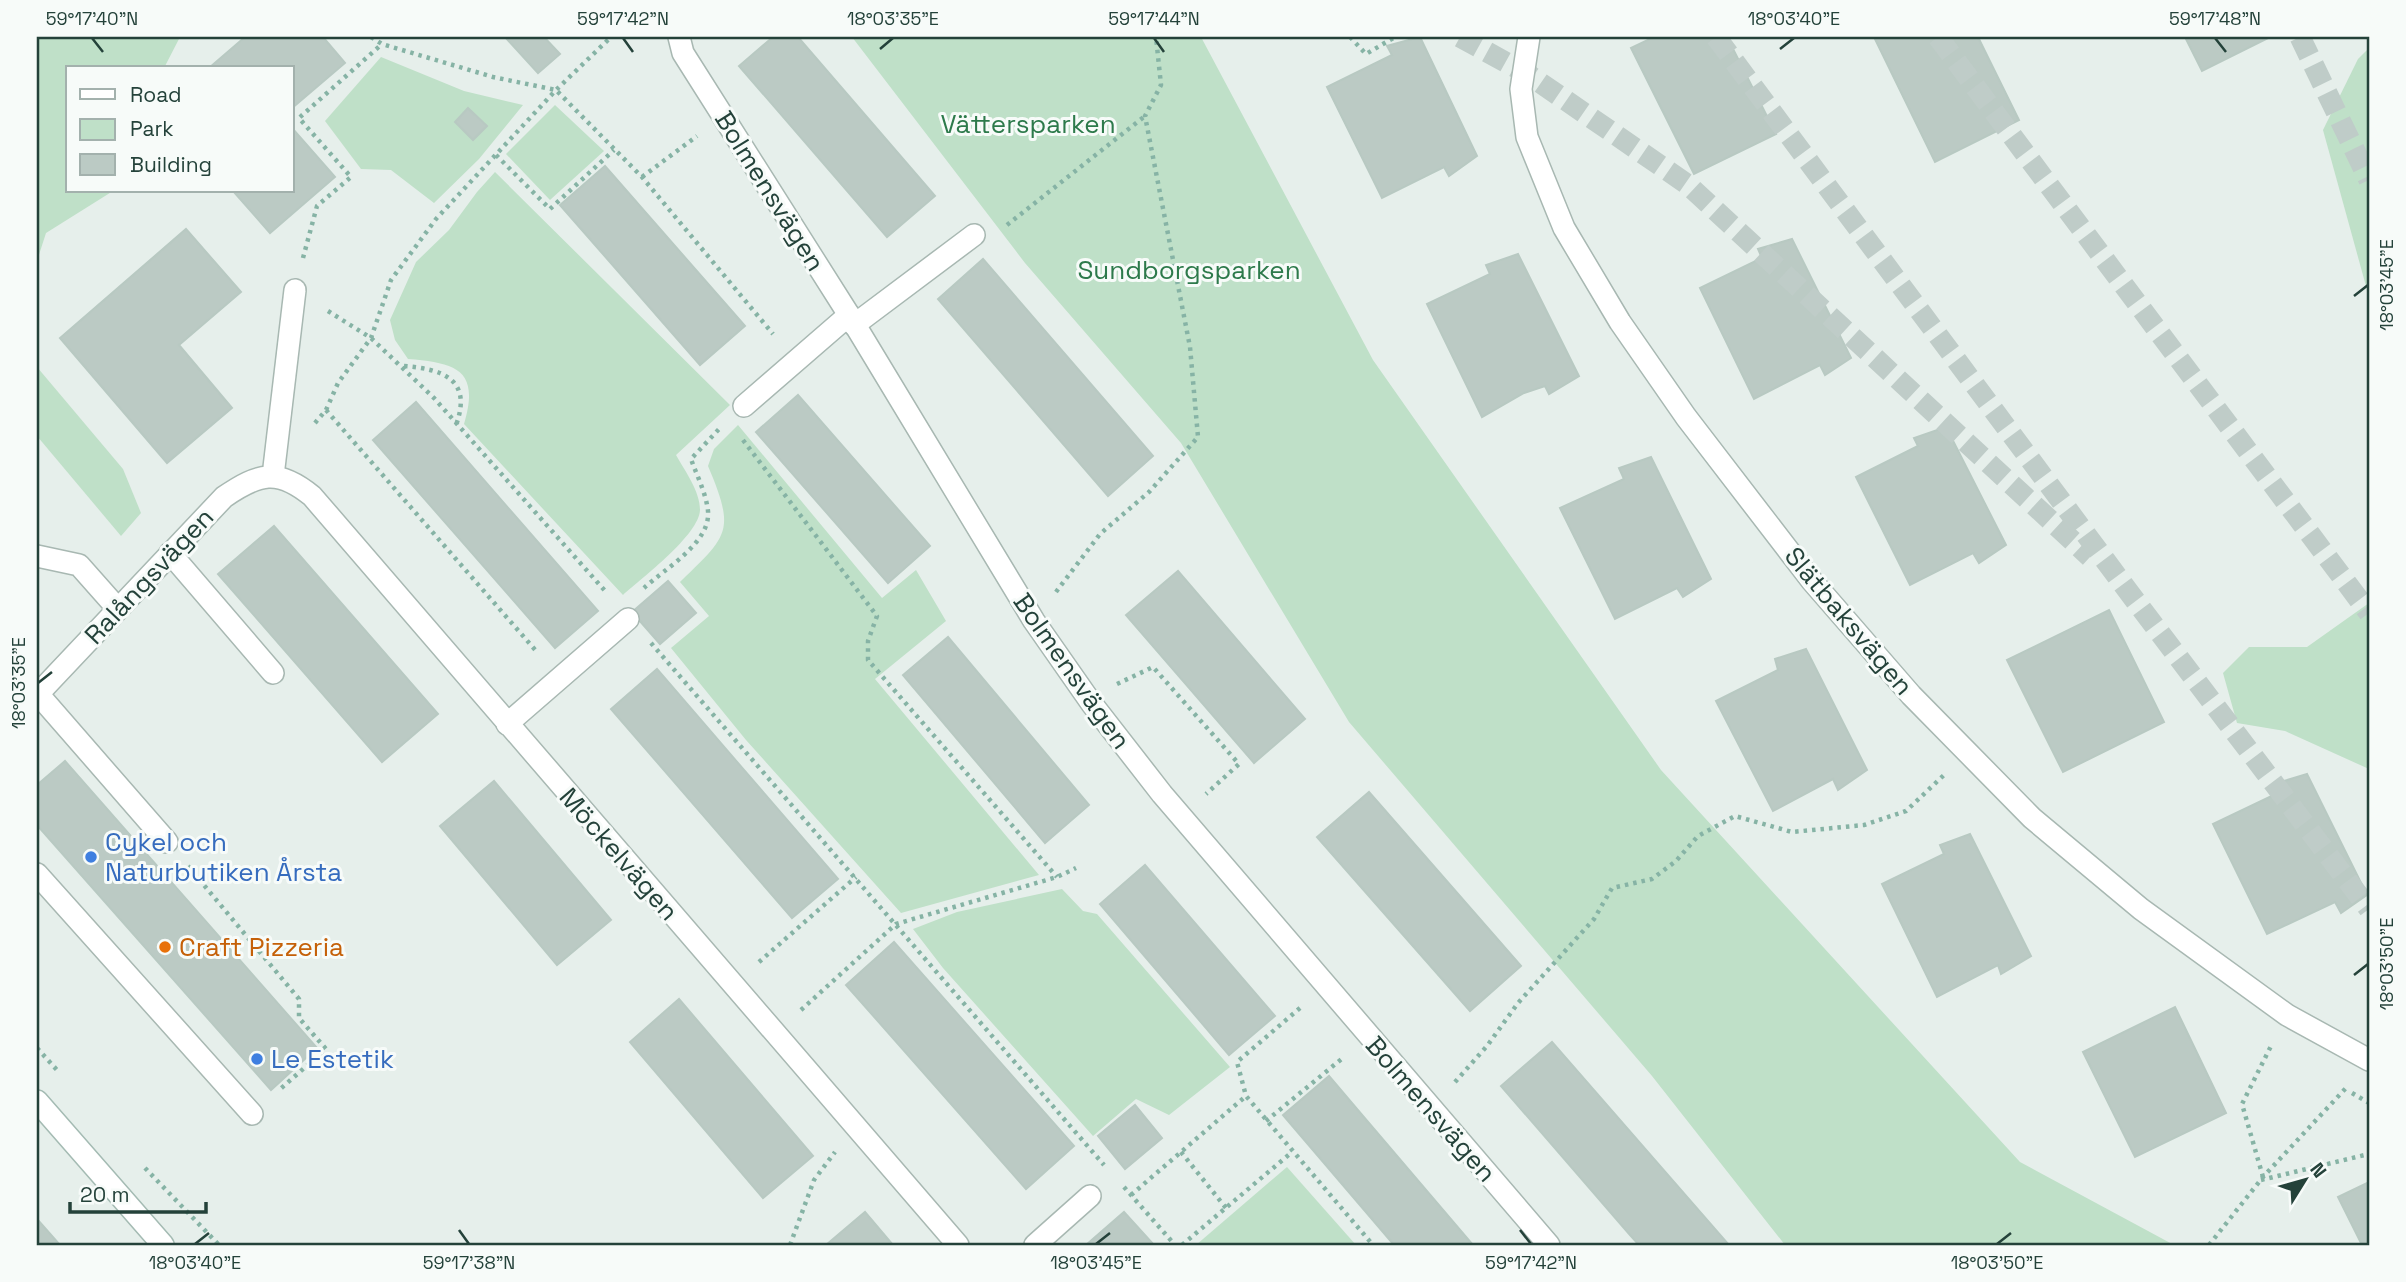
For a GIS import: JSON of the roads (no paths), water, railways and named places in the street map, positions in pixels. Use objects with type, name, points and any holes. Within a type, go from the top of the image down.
[{"type":"street","name":"Bolmensvägen","points":[[679,37],[683,53],[852,320],[1034,621],[1092,704],[1161,794],[1549,1245]]},
{"type":"street","name":"Slätbaksvägen","points":[[1530,37],[1526,43],[1521,89],[1527,137],[1564,228],[1620,321],[1686,418],[1812,581],[1911,695],[2032,818],[2141,909],[2287,1015],[2369,1060]]},
{"type":"street","points":[[744,406],[795,361],[974,235]]},
{"type":"street","points":[[273,476],[295,290]]},
{"type":"street","name":"Ralångsvägen","points":[[37,694],[224,497],[247,481],[273,476]]},
{"type":"street","name":"Möckelvägen","points":[[273,476],[295,481],[312,496],[958,1245]]},
{"type":"street","points":[[170,553],[273,673]]},
{"type":"street","points":[[37,556],[79,565],[118,609]]},
{"type":"street","points":[[507,724],[628,619]]},
{"type":"street","points":[[37,694],[167,842]]},
{"type":"street","points":[[37,874],[252,1114]]},
{"type":"street","points":[[37,1101],[163,1245]]},
{"type":"street","points":[[1035,1245],[1090,1196]]},
{"type":"tunnel","points":[[1460,37],[1529,75],[1687,184],[2090,557]]},
{"type":"tunnel","points":[[1716,37],[2128,591],[2369,909]]},
{"type":"tunnel","points":[[1938,37],[2369,613]]},
{"type":"tunnel","points":[[2300,37],[2369,180]]},
{"type":"place","name":"Cykel och Naturbutiken Årsta","points":[[91,857]]},
{"type":"place","name":"Craft Pizzeria","points":[[165,947]]},
{"type":"place","name":"Le Estetik","points":[[257,1059]]},
{"type":"park label","name":"Vättersparken","points":[[1028,124]]},
{"type":"park label","name":"Sundborgsparken","points":[[1189,270]]}]
